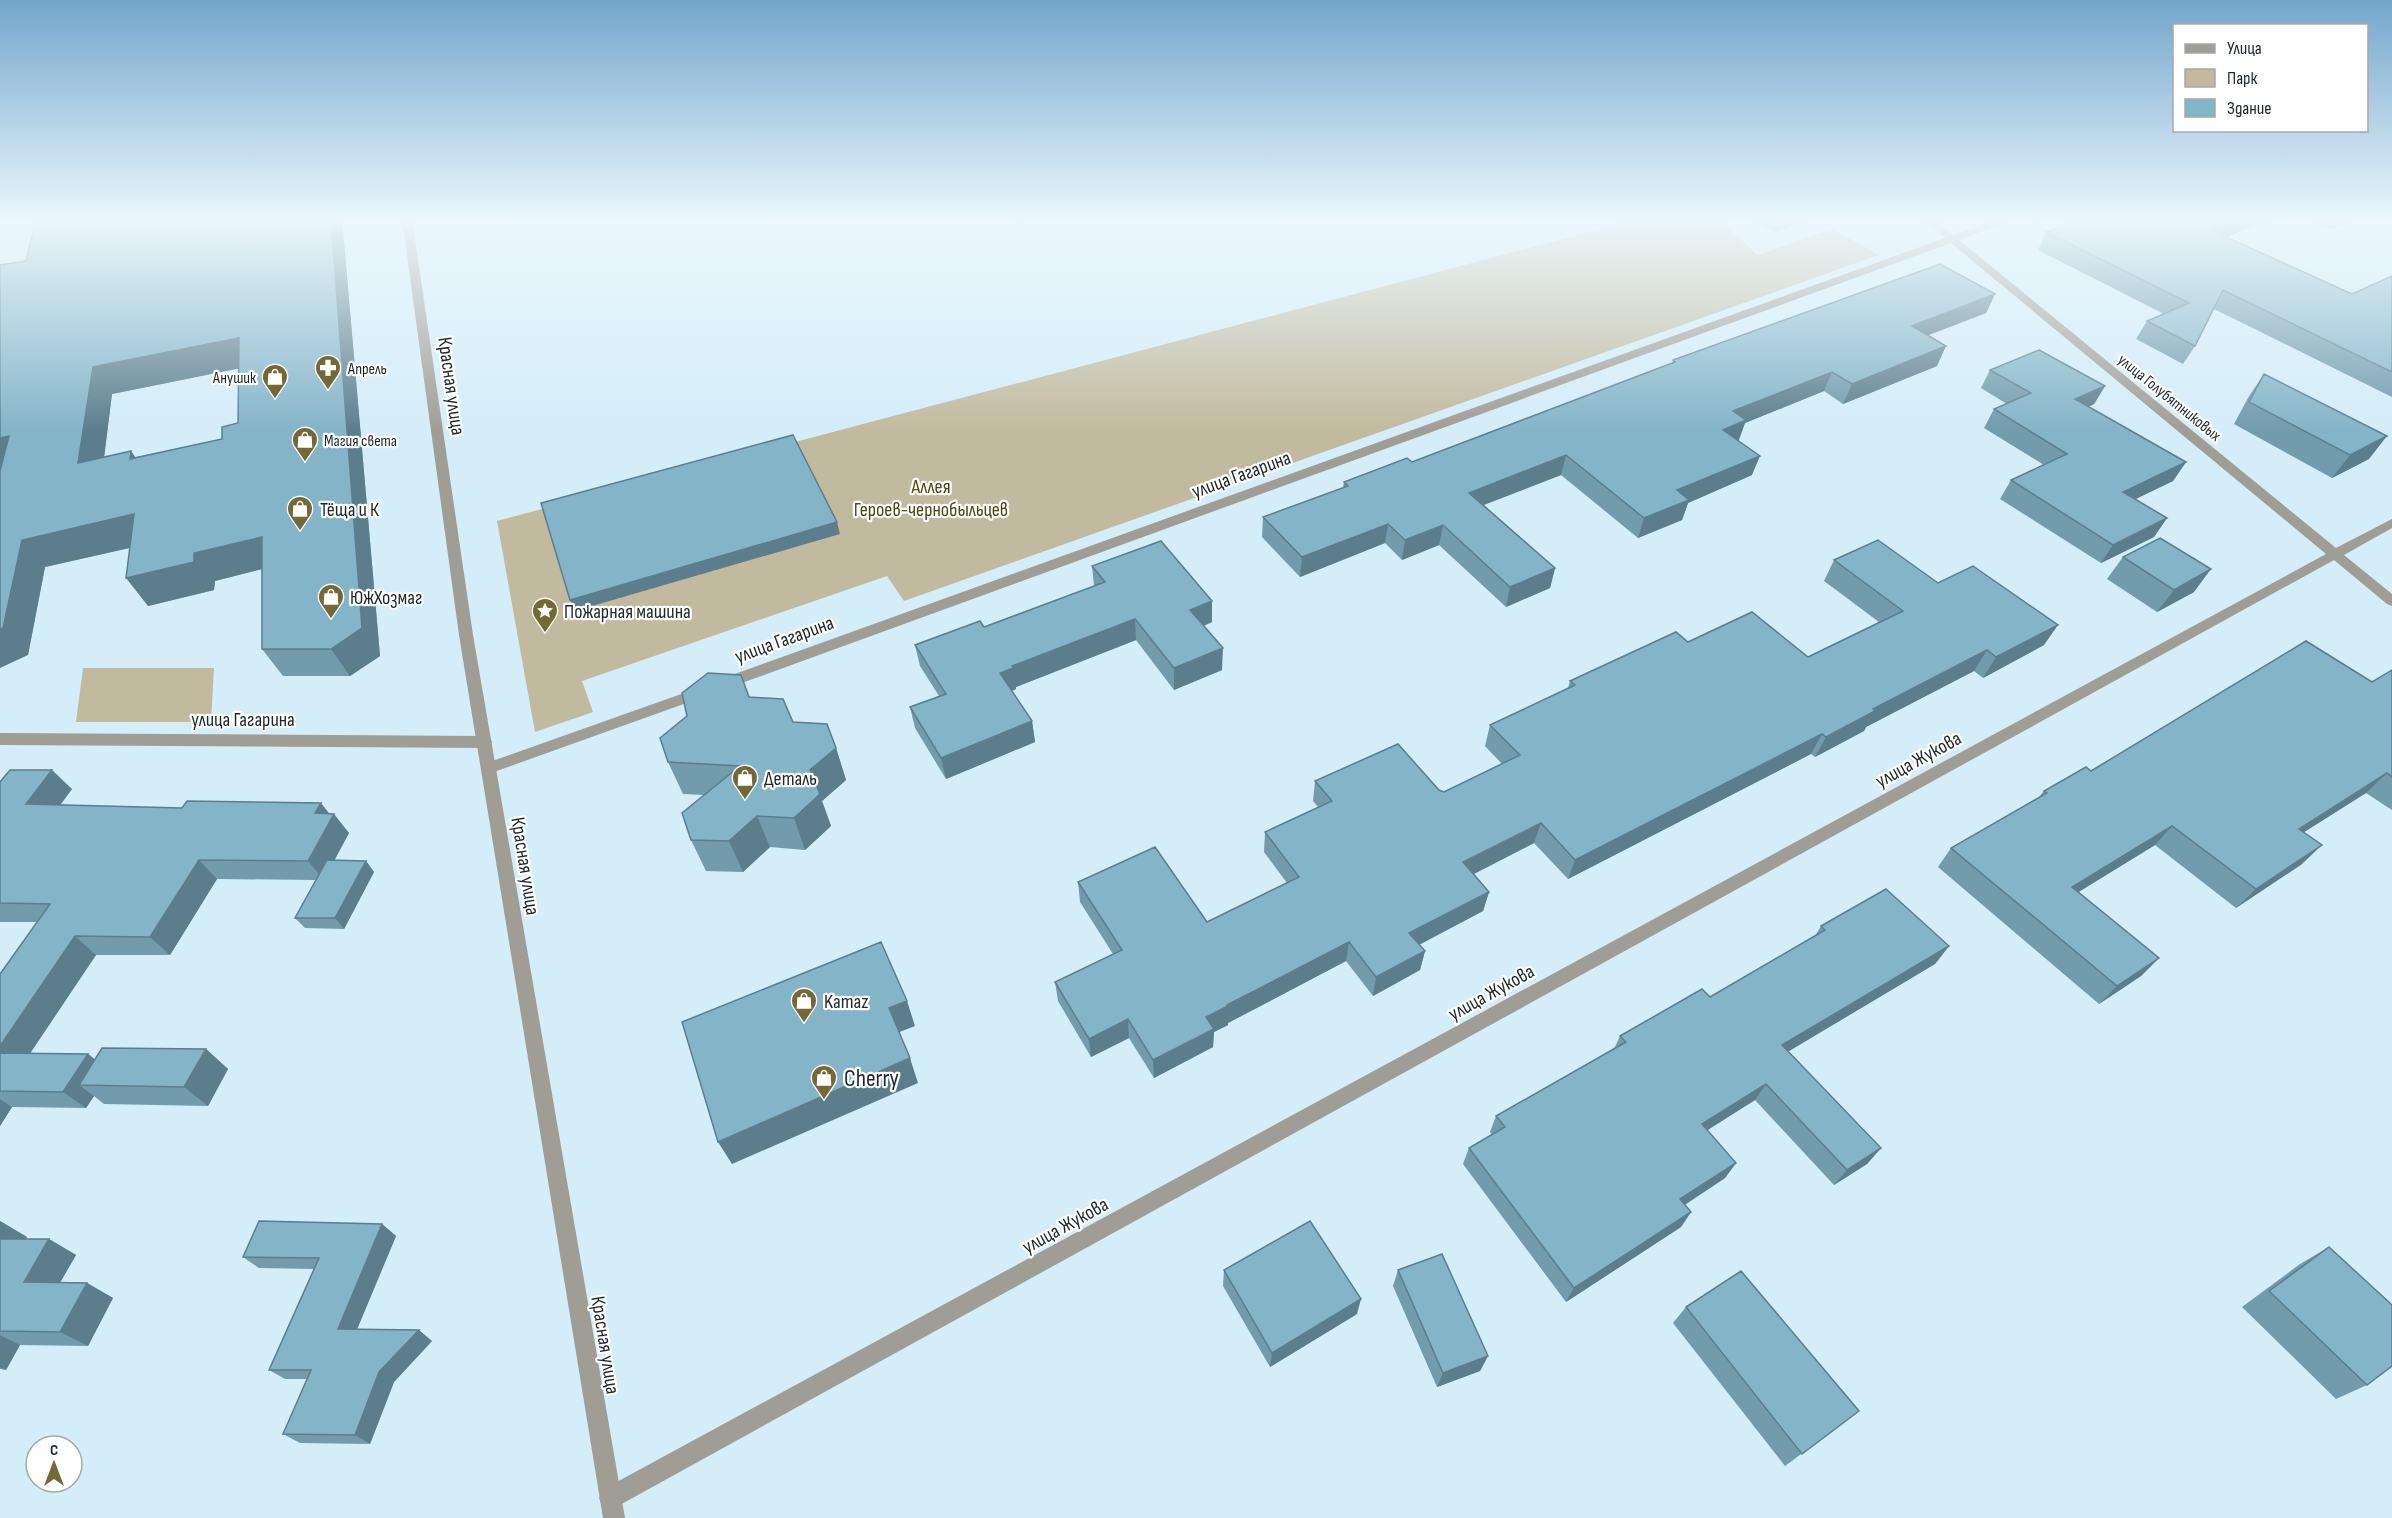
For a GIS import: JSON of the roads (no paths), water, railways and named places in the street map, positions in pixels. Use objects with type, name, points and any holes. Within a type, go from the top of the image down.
[{"type":"street","name":"Красная улица","points":[[416,290],[466,635],[614,1518]]},
{"type":"street","name":"улица Гагарина","points":[[489,768],[1810,290]]},
{"type":"street","name":"улица Голубятниковых","points":[[2013,290],[2392,601]]},
{"type":"street","name":"улица Жукова","points":[[610,1498],[2392,523]]},
{"type":"street","name":"улица Гагарина","points":[[0,739],[485,742]]},
{"type":"place","name":"Апрель","points":[[328,391]]},
{"type":"place","name":"Анушик","points":[[275,400]]},
{"type":"place","name":"Магия света","points":[[305,463]]},
{"type":"place","name":"Тёща и К","points":[[300,532]]},
{"type":"place","name":"ЮжХозмаг","points":[[331,620]]},
{"type":"place","name":"Пожарная машина","points":[[545,634]]},
{"type":"place","name":"Деталь","points":[[745,801]]},
{"type":"place","name":"Kamaz","points":[[804,1024]]},
{"type":"place","name":"Cherry","points":[[824,1101]]},
{"type":"park label","name":"Аллея Героев-чернобыльцев","points":[[931,498]]}]
